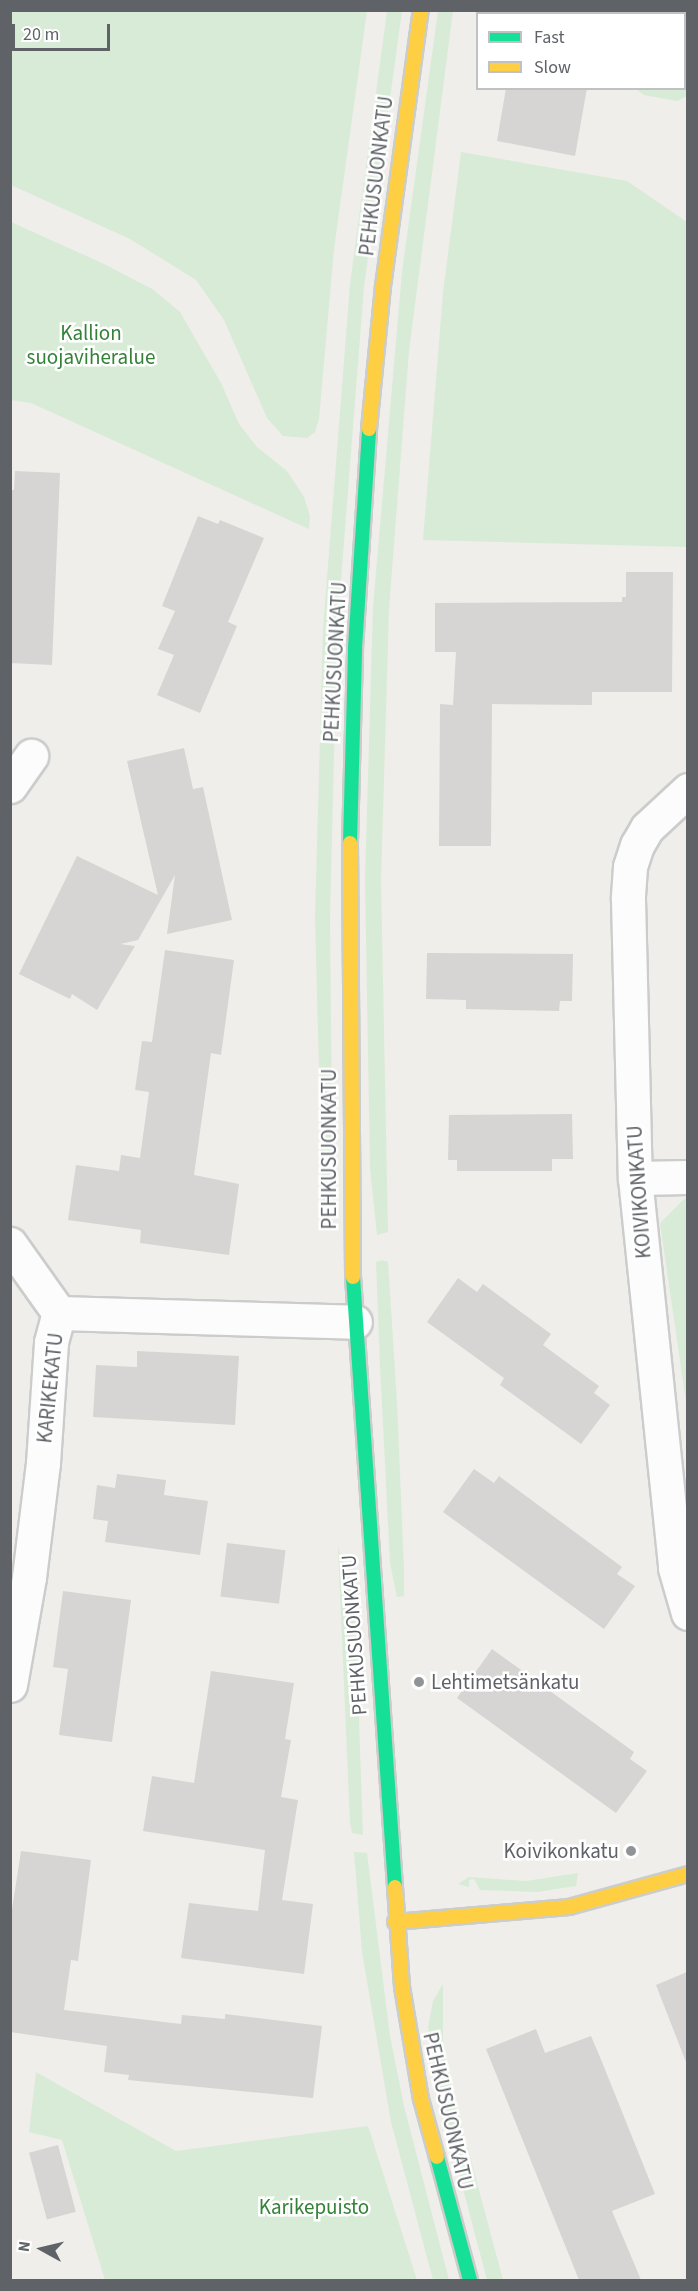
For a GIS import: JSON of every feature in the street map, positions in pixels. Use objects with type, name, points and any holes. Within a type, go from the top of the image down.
[{"type":"main road","name":"PEHKUSUONKATU","points":[[421,10],[383,286],[355,648],[349,906],[351,1248],[395,1922],[406,2023],[421,2099],[470,2280]]},
{"type":"main road","points":[[395,1922],[551,1910],[657,1886],[687,1874]]},
{"type":"street","points":[[10,786],[31,756]]},
{"type":"street","name":"KOIVIKONKATU","points":[[687,790],[647,828],[630,867],[635,1178],[675,1568],[687,1612]]},
{"type":"street","points":[[635,1178],[687,1177]]},
{"type":"street","points":[[10,1244],[59,1313]]},
{"type":"street","name":"KARIKEKATU","points":[[10,1684],[29,1577],[43,1463],[51,1342],[59,1313],[355,1322]]},
{"type":"green space","points":[[11,10],[367,11],[334,249],[319,419],[315,432],[307,438],[283,436],[267,418],[224,320],[196,280],[130,239],[11,185]]},
{"type":"green space","points":[[387,11],[402,11],[364,287],[337,631],[330,919],[332,1121],[328,1220],[323,1221],[315,918],[323,629],[350,284]]},
{"type":"green space","points":[[438,11],[453,11],[409,351],[389,609],[381,881],[388,1232],[377,1235],[370,1168],[365,879],[373,607],[402,272]]},
{"type":"green space","points":[[686,62],[687,96],[677,101],[644,95],[637,90],[686,90]]},
{"type":"green space","points":[[461,152],[627,181],[687,222],[687,547],[423,540],[443,293]]},
{"type":"green space","name":"Kallion suojaviheralue","points":[[11,222],[102,263],[154,290],[180,312],[221,383],[239,424],[257,447],[287,471],[304,497],[310,516],[309,529],[31,403],[11,400]]},
{"type":"green space","points":[[684,1199],[688,1199],[687,1409],[660,1223]]},
{"type":"green space","points":[[382,1260],[388,1262],[397,1401],[404,1596],[397,1597],[390,1563],[380,1366],[376,1262]]},
{"type":"green space","points":[[338,1546],[355,1606],[363,1835],[352,1833],[350,1823]]},
{"type":"green space","points":[[354,1852],[367,1853],[390,2036],[404,2106],[449,2280],[433,2280],[391,2122],[362,1952]]},
{"type":"green space","points":[[578,1873],[576,1886],[537,1892],[480,1890],[474,1879],[469,1880],[469,1887],[458,1884],[469,1877],[526,1881]]},
{"type":"green space","points":[[443,1984],[443,2040],[451,2085],[503,2280],[487,2280],[437,2090],[428,2027],[433,2001]]},
{"type":"green space","name":"Karikepuisto","points":[[36,2072],[176,2151],[368,2126],[417,2280],[105,2280],[62,2140],[29,2132]]},
{"type":"building","points":[[506,90],[587,90],[575,156],[497,141]]},
{"type":"building","points":[[15,471],[60,473],[52,665],[10,663],[10,490],[14,490]]},
{"type":"building","points":[[198,516],[218,524],[220,520],[264,538],[228,622],[237,626],[200,713],[157,695],[174,655],[158,649],[175,611],[162,606]]},
{"type":"building","points":[[626,572],[673,572],[672,692],[592,692],[592,705],[492,704],[491,846],[439,846],[440,704],[453,705],[456,652],[435,652],[435,603],[622,602],[622,597],[626,597]]},
{"type":"building","points":[[184,748],[193,789],[203,787],[232,920],[167,934],[175,875],[138,940],[120,944],[135,946],[97,1010],[72,994],[70,999],[19,974],[77,856],[158,895],[127,761]]},
{"type":"building","points":[[165,950],[234,960],[221,1055],[211,1053],[194,1175],[239,1184],[229,1255],[140,1243],[141,1230],[68,1220],[76,1165],[119,1171],[121,1155],[140,1158],[149,1092],[135,1090],[142,1041],[152,1042]]},
{"type":"building","points":[[427,953],[573,954],[572,1001],[560,1001],[559,1011],[466,1009],[466,1000],[426,999]]},
{"type":"building","points":[[572,1114],[573,1159],[552,1159],[552,1171],[457,1171],[457,1160],[448,1160],[449,1115]]},
{"type":"building","points":[[458,1278],[477,1292],[483,1284],[551,1334],[543,1345],[599,1386],[594,1393],[610,1405],[581,1444],[500,1385],[504,1378],[427,1322]]},
{"type":"building","points":[[137,1351],[239,1356],[235,1425],[93,1417],[96,1365],[137,1367]]},
{"type":"building","points":[[474,1469],[494,1483],[499,1476],[622,1567],[617,1574],[635,1586],[604,1629],[443,1512]]},
{"type":"building","points":[[117,1474],[166,1480],[164,1495],[208,1501],[200,1555],[105,1542],[108,1521],[93,1519],[97,1485],[115,1488]]},
{"type":"building","points":[[227,1543],[286,1550],[279,1604],[220,1597]]},
{"type":"building","points":[[63,1591],[131,1600],[112,1742],[59,1735],[68,1669],[53,1667]]},
{"type":"building","points":[[492,1649],[634,1752],[630,1759],[647,1771],[616,1813],[457,1698]]},
{"type":"building","points":[[211,1671],[294,1683],[285,1739],[291,1740],[281,1797],[298,1800],[282,1900],[313,1904],[304,1974],[181,1958],[189,1903],[258,1911],[265,1850],[143,1831],[152,1776],[194,1783]]},
{"type":"building","points":[[21,1851],[91,1860],[78,1961],[71,1960],[64,2010],[181,2024],[182,2015],[225,2019],[225,2014],[322,2026],[313,2098],[128,2080],[129,2075],[104,2072],[107,2046],[10,2032],[10,1922]]},
{"type":"building","points":[[687,1972],[687,2062],[686,2062],[656,1985]]},
{"type":"building","points":[[536,2029],[545,2053],[591,2036],[600,2057],[655,2194],[612,2211],[641,2280],[579,2280],[486,2049]]},
{"type":"building","points":[[58,2145],[76,2212],[47,2219],[29,2153]]},
{"type":"traffic: fast","points":[[350,843],[355,648],[369,429]]},
{"type":"traffic: fast","points":[[353,1277],[395,1887]]},
{"type":"traffic: fast","points":[[437,2157],[470,2280]]},
{"type":"traffic: slow","points":[[369,429],[383,286],[421,10]]},
{"type":"traffic: slow","points":[[350,843],[353,1277]]},
{"type":"traffic: slow","points":[[395,1922],[569,1907],[688,1874]]},
{"type":"traffic: slow","points":[[395,1887],[402,1987],[421,2099],[437,2157]]},
{"type":"place","name":"Lehtimetsänkatu","points":[[419,1682]]},
{"type":"place","name":"Koivikonkatu","points":[[631,1851]]}]
